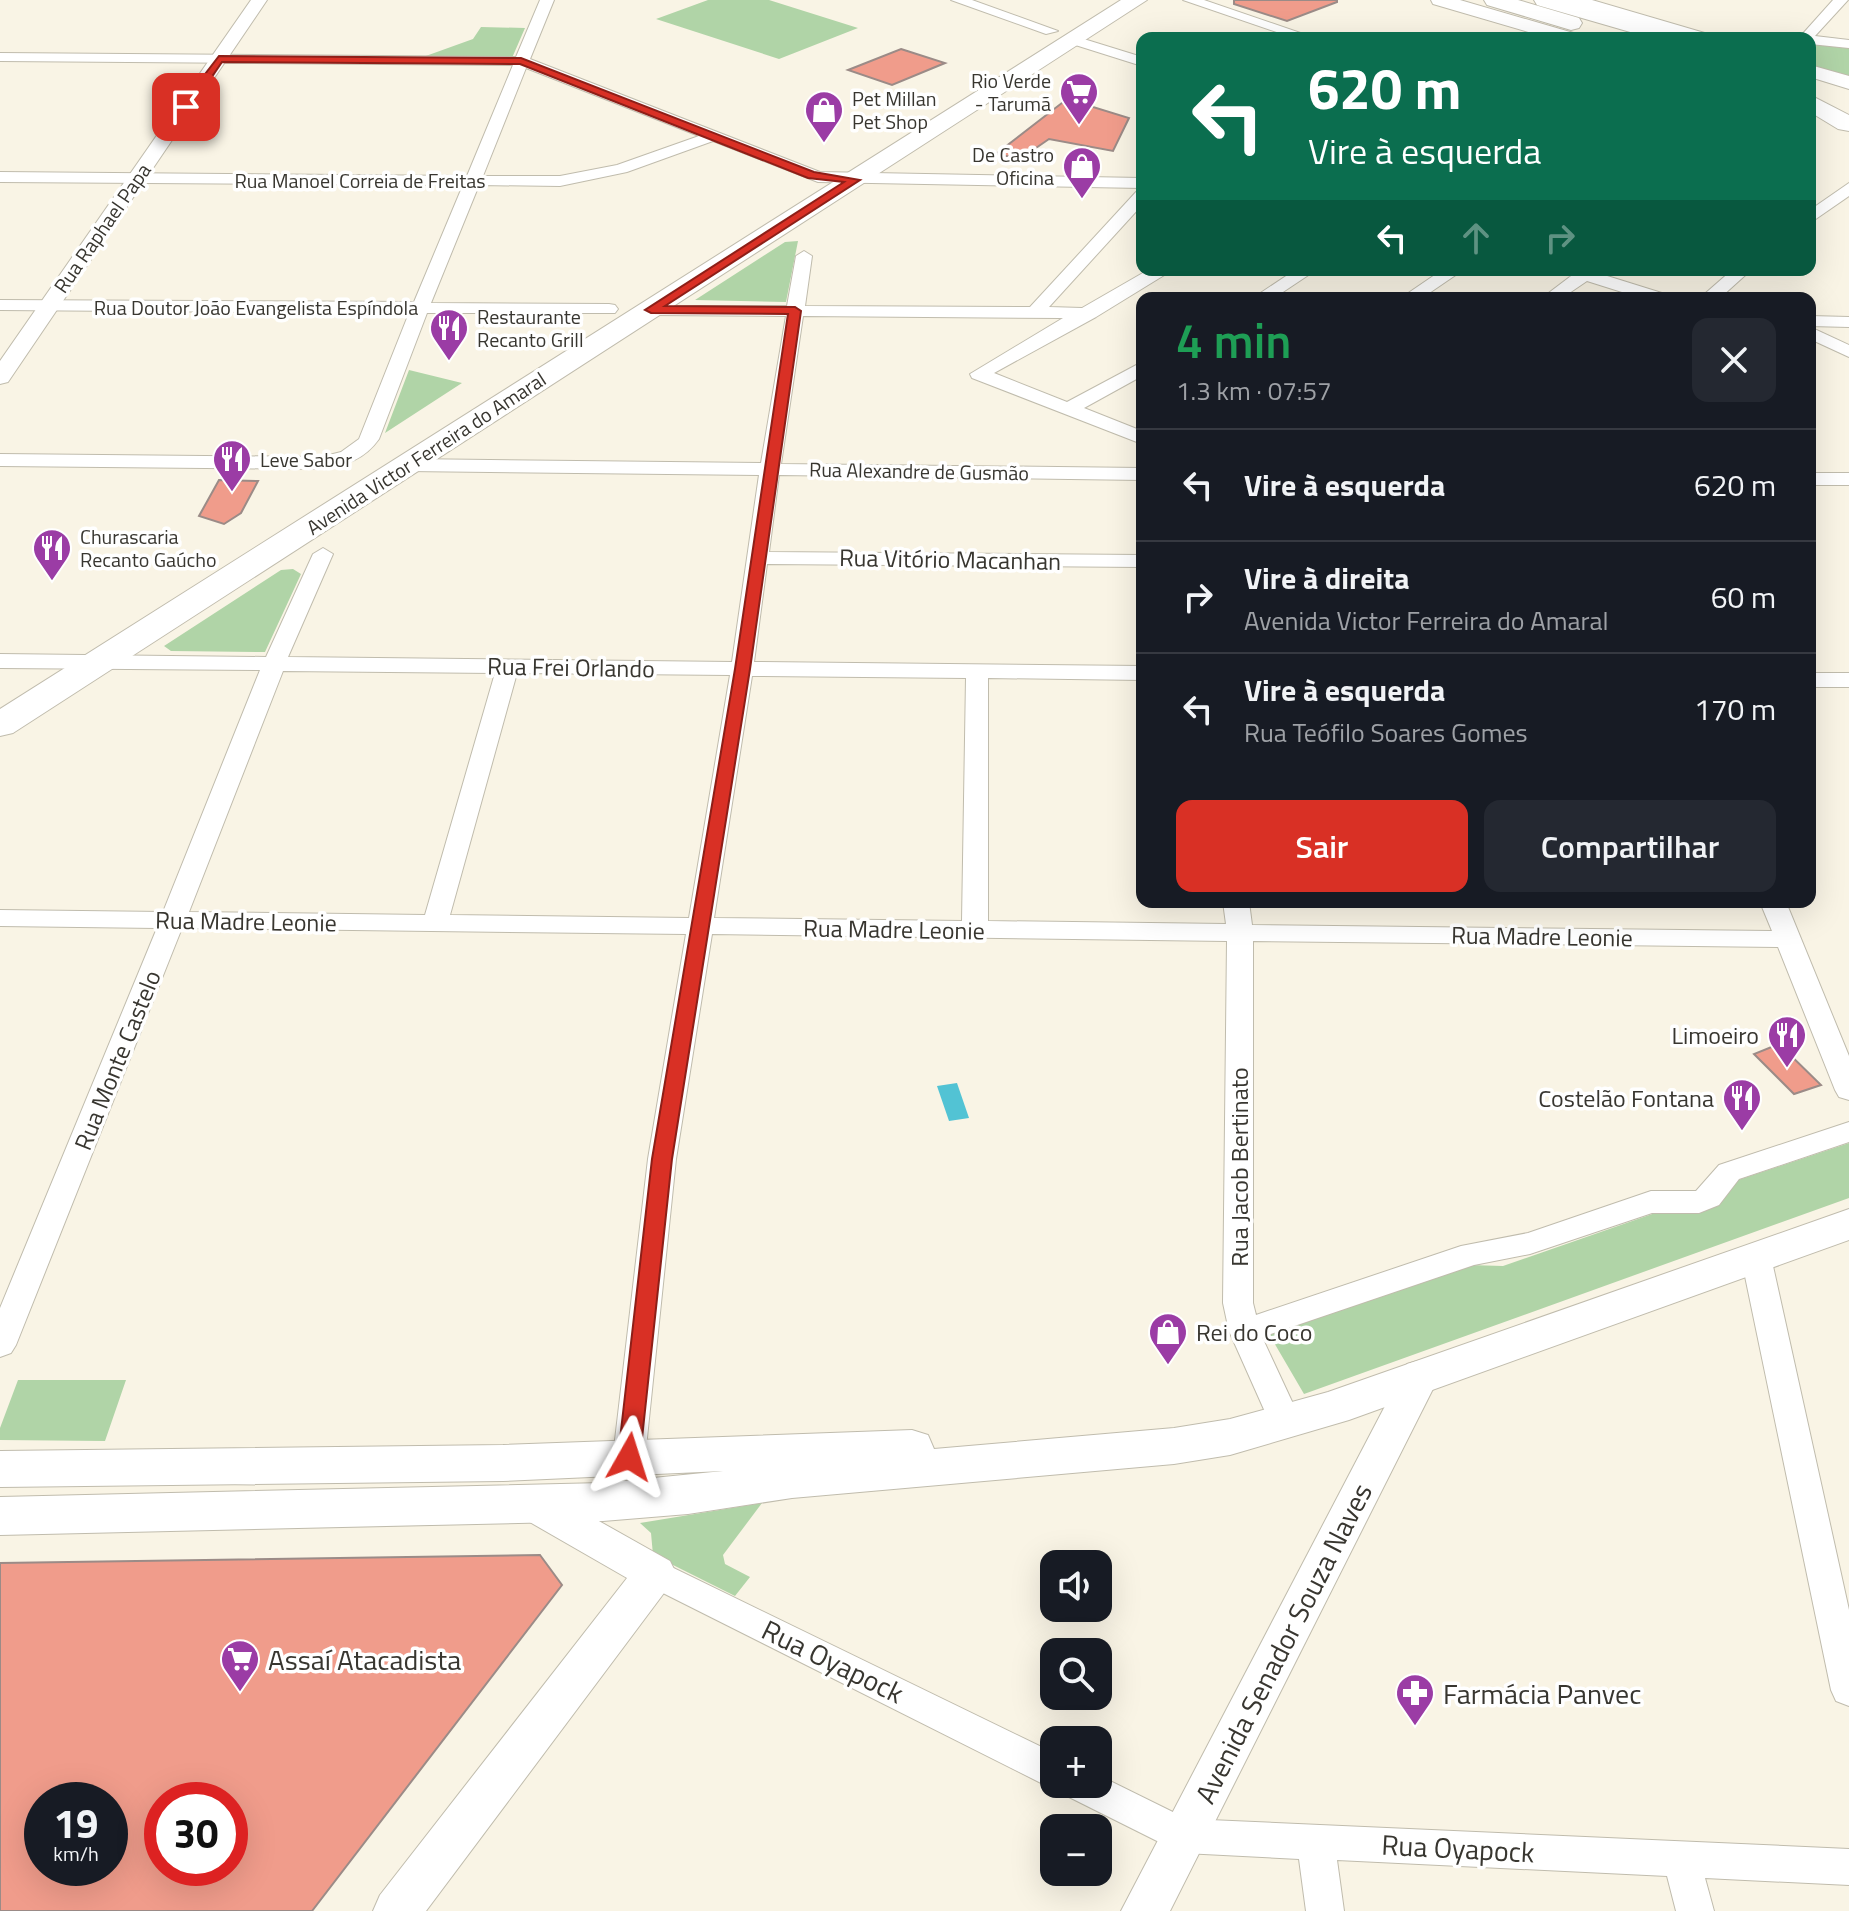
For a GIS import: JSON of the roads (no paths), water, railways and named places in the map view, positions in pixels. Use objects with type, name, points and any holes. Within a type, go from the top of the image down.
[{"type":"highway","name":"Avenida Victor Ferreira do Amaral","points":[[0,692],[1100,0]]},
{"type":"highway","name":"Avenida Victor Ferreira do Amaral","points":[[0,725],[1136,0]]},
{"type":"highway","points":[[1495,0],[1602,32]]},
{"type":"highway","points":[[1545,0],[1656,32]]},
{"type":"highway","points":[[1816,88],[1849,94]]},
{"type":"highway","points":[[1816,92],[1848,121]]},
{"type":"main road","points":[[1440,0],[1549,32]]},
{"type":"main road","points":[[1584,1],[1682,32]]},
{"type":"main road","points":[[1816,86],[1849,83]]},
{"type":"main road","points":[[1816,113],[1848,121]]},
{"type":"main road","points":[[0,1516],[535,1505],[650,1499],[792,1480],[1174,1446],[1286,1423],[1849,1224]]},
{"type":"main road","points":[[0,1469],[490,1464],[786,1450],[941,1448],[1065,1457]]},
{"type":"street","name":"Rua Raphael Papa","points":[[0,377],[259,0]]},
{"type":"street","points":[[0,460],[311,463],[354,455],[369,439],[547,0]]},
{"type":"street","points":[[958,0],[1051,31]]},
{"type":"street","points":[[1190,0],[1289,32]]},
{"type":"street","points":[[1814,32],[1841,0]]},
{"type":"street","points":[[1074,40],[1136,60]]},
{"type":"street","points":[[1816,40],[1849,44]]},
{"type":"street","points":[[0,57],[521,61],[818,177],[1136,183]]},
{"type":"street","name":"Rua Manoel Correia de Freitas","points":[[0,177],[577,179],[621,169],[713,136]]},
{"type":"street","points":[[1818,202],[1849,188]]},
{"type":"street","points":[[1034,313],[1136,202]]},
{"type":"street","points":[[629,1457],[662,1159],[742,669],[804,256]]},
{"type":"street","points":[[1090,313],[1090,308],[1149,276]]},
{"type":"street","points":[[1272,292],[1297,276]]},
{"type":"street","points":[[1419,292],[1445,276]]},
{"type":"street","points":[[1557,292],[1573,276]]},
{"type":"street","points":[[1590,276],[1640,292]]},
{"type":"street","points":[[1715,292],[1731,276]]},
{"type":"street","name":"Rua Doutor João Evangelista Espíndola","points":[[0,305],[609,309]]},
{"type":"street","points":[[651,310],[1090,313]]},
{"type":"street","points":[[1090,313],[979,374],[1136,436]]},
{"type":"street","points":[[1816,321],[1849,322]]},
{"type":"street","points":[[1816,335],[1849,352]]},
{"type":"street","points":[[1069,409],[1136,371]]},
{"type":"street","name":"Rua Alexandre de Gusmão","points":[[408,465],[1136,474]]},
{"type":"street","points":[[1816,479],[1849,479]]},
{"type":"street","name":"Rua Monte Castelo","points":[[0,1345],[274,664],[323,554]]},
{"type":"street","name":"Rua Vitório Macanhan","points":[[757,558],[1136,561]]},
{"type":"street","name":"Rua Frei Orlando","points":[[0,661],[1136,673]]},
{"type":"street","points":[[435,923],[508,666]]},
{"type":"street","points":[[975,930],[977,671]]},
{"type":"street","points":[[1816,680],[1849,680]]},
{"type":"street","name":"Rua Jacob Bertinato","points":[[1237,908],[1240,933],[1238,1303],[1244,1331],[1286,1423]]},
{"type":"street","points":[[1775,908],[1849,1090]]},
{"type":"street","name":"Rua Madre Leonie","points":[[0,918],[1788,939]]},
{"type":"street","points":[[1244,1331],[1472,1254],[1530,1243],[1651,1202],[1699,1202],[1716,1190],[1729,1172],[1849,1132]]},
{"type":"street","points":[[1756,1257],[1849,1690]]},
{"type":"street","name":"Avenida Senador Souza Naves","points":[[1145,1911],[1421,1375]]},
{"type":"street","points":[[397,1911],[655,1573],[535,1505]]},
{"type":"street","name":"Rua Oyapock","points":[[655,1573],[1040,1764]]},
{"type":"street","name":"Rua Oyapock","points":[[1108,1798],[1184,1836],[1849,1867]]},
{"type":"street","points":[[1315,1842],[1325,1911]]},
{"type":"street","points":[[1681,1859],[1695,1911]]},
{"type":"water","points":[[957,1083],[969,1118],[949,1121],[937,1086]]},
{"type":"place","name":"Rio Verde - Tarumã","points":[[1079,126]]},
{"type":"place","name":"Pet Millan Pet Shop","points":[[824,144]]},
{"type":"place","name":"De Castro Oficina","points":[[1082,200]]},
{"type":"place","name":"Restaurante Recanto Grill","points":[[449,362]]},
{"type":"place","name":"Leve Sabor","points":[[232,493]]},
{"type":"place","name":"Churascaria Recanto Gaúcho","points":[[52,582]]},
{"type":"place","name":"Limoeiro","points":[[1787,1069]]},
{"type":"place","name":"Costelão Fontana","points":[[1742,1132]]},
{"type":"place","name":"Rei do Coco","points":[[1168,1366]]},
{"type":"place","name":"Assaí Atacadista","points":[[240,1693]]},
{"type":"place","name":"Farmácia Panvec","points":[[1415,1727]]}]
